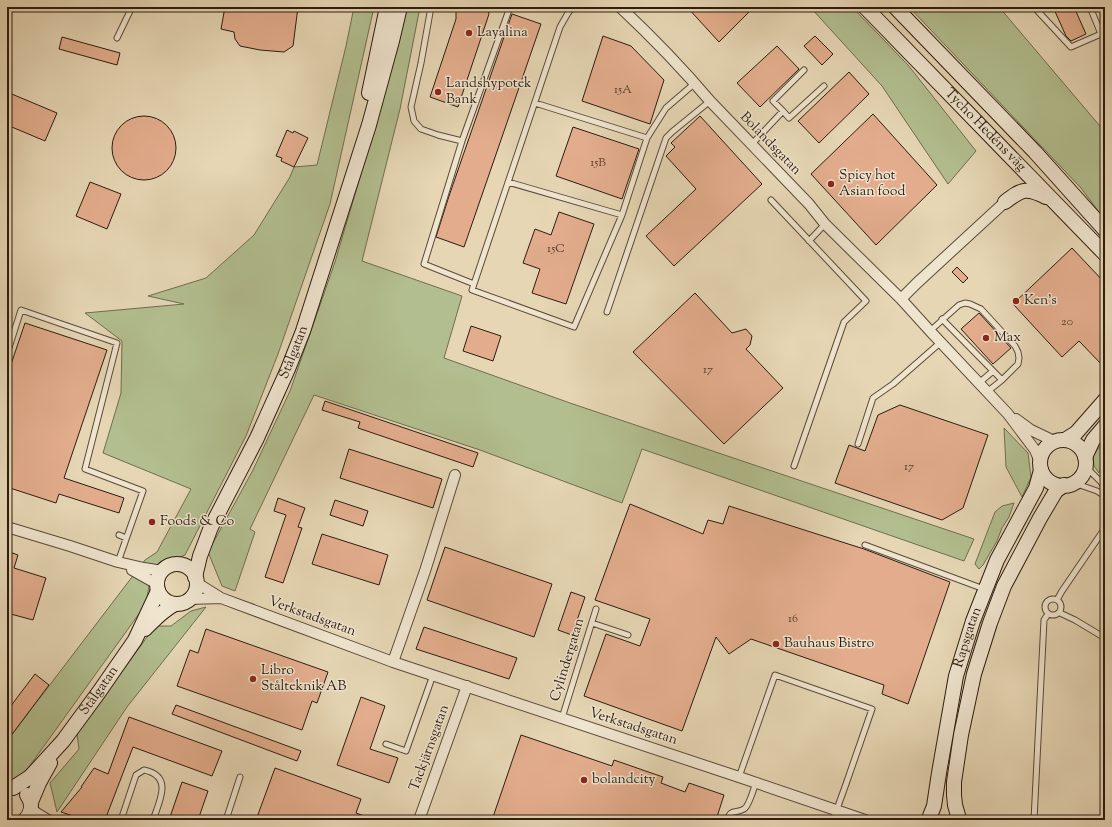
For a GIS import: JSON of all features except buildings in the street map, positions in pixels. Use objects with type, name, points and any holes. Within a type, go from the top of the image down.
[{"type":"main road","name":"Stålgatan","points":[[354,168],[387,7]]},
{"type":"main road","name":"Stålgatan","points":[[196,580],[200,556],[211,527],[257,438],[288,369],[303,331],[369,125],[400,7]]},
{"type":"main road","name":"Tycho Hedéns väg","points":[[865,7],[1105,254]]},
{"type":"main road","name":"Tycho Hedéns väg","points":[[895,7],[1035,152],[1105,230]]},
{"type":"main road","points":[[1005,202],[1016,186],[1016,163]]},
{"type":"main road","points":[[1005,202],[1016,193],[1026,190],[1033,191],[1053,201]]},
{"type":"main road","points":[[1105,400],[1076,433],[1046,448],[1042,454],[1041,466],[1046,478],[1054,484],[1069,484],[1081,476],[1094,440],[1105,426]]},
{"type":"main road","points":[[1060,441],[1074,442],[1081,448],[1085,462]]},
{"type":"main road","name":"Rapsgatan","points":[[928,818],[934,806],[938,773],[956,676],[973,621],[997,560],[1036,488],[1041,466]]},
{"type":"main road","name":"Rapsgatan","points":[[959,820],[955,805],[954,782],[961,735],[974,674],[988,630],[1004,586],[1056,491],[1069,484]]},
{"type":"main road","name":"Stålgatan","points":[[179,564],[190,555],[211,527]]},
{"type":"main road","points":[[174,564],[188,567],[196,580],[196,589],[190,599],[175,604],[162,597],[159,582],[168,567],[174,564]]},
{"type":"main road","name":"Stålgatan","points":[[135,640],[159,582]]},
{"type":"main road","name":"Stålgatan","points":[[10,789],[30,777],[63,741],[100,692],[135,640],[156,618],[175,604]]},
{"type":"main road","name":"Stålgatan","points":[[29,810],[39,783],[63,741]]},
{"type":"main road","points":[[10,789],[19,789],[25,792],[28,797],[29,810]]},
{"type":"main road","points":[[928,818],[939,813],[950,814],[959,820]]},
{"type":"street","name":"Bolandsgatan","points":[[620,7],[695,83],[710,101],[809,204],[825,224],[901,299],[1008,414],[1035,450],[1041,466]]},
{"type":"street","points":[[901,299],[1005,202]]},
{"type":"street","name":"Bolandsgatan","points":[[1008,414],[1031,430],[1060,441]]},
{"type":"street","points":[[393,662],[425,571],[455,475]]},
{"type":"street","points":[[7,527],[118,562],[144,568],[159,582]]},
{"type":"street","name":"Verkstadsgatan","points":[[196,580],[221,598],[393,662],[756,782],[834,815],[865,820]]},
{"type":"street","name":"Verkstadsgatan","points":[[190,599],[221,598]]},
{"type":"street","name":"Tackjärnsgatan","points":[[419,820],[467,686]]},
{"type":"street","points":[[29,810],[48,820]]},
{"type":"lane","points":[[117,38],[132,7]]},
{"type":"lane","points":[[431,7],[421,63],[410,108],[414,121],[421,129],[462,141]]},
{"type":"lane","points":[[474,284],[424,264],[462,141],[510,7]]},
{"type":"lane","points":[[573,7],[560,27],[472,290],[574,327],[622,215],[647,138],[666,108],[695,83]]},
{"type":"lane","points":[[1034,7],[1071,47],[1103,33],[1090,7]]},
{"type":"lane","points":[[804,70],[773,100],[789,118],[824,86]]},
{"type":"lane","points":[[607,312],[666,138],[710,101]]},
{"type":"lane","points":[[535,103],[647,138]]},
{"type":"lane","points":[[752,145],[783,111]]},
{"type":"lane","points":[[508,182],[622,215]]},
{"type":"lane","points":[[770,200],[866,301],[844,322],[794,466]]},
{"type":"lane","points":[[809,241],[825,224]]},
{"type":"lane","points":[[930,331],[959,304],[970,304],[981,309],[1015,346],[1020,358],[1018,364],[987,392]]},
{"type":"lane","points":[[7,354],[21,310],[117,342],[85,469],[143,491],[118,562]]},
{"type":"lane","points":[[942,319],[1002,380]]},
{"type":"lane","points":[[858,444],[874,398],[893,384],[941,342]]},
{"type":"lane","points":[[979,383],[993,371]]},
{"type":"lane","points":[[1085,462],[1105,489]]},
{"type":"lane","points":[[1069,484],[1097,491],[1105,496]]},
{"type":"lane","points":[[1057,600],[1105,528]]},
{"type":"lane","points":[[119,536],[126,538]]},
{"type":"lane","points":[[865,545],[985,589]]},
{"type":"lane","points":[[1050,599],[1057,600],[1061,604],[1060,612],[1054,616],[1048,614],[1045,609],[1045,604],[1050,599]]},
{"type":"lane","name":"Cylindergatan","points":[[562,718],[596,609]]},
{"type":"lane","points":[[1060,612],[1105,638]]},
{"type":"lane","points":[[1034,820],[1044,620],[1048,614]]},
{"type":"lane","points":[[592,623],[628,635]]},
{"type":"lane","points":[[386,744],[406,751],[433,675]]},
{"type":"lane","points":[[739,777],[775,675],[872,709],[834,815]]},
{"type":"lane","points":[[121,820],[136,775],[144,770],[154,773],[160,779],[163,791],[153,820]]},
{"type":"lane","points":[[226,820],[240,777]]},
{"type":"lane","points":[[727,820],[732,812],[745,809],[748,805],[756,782]]},
{"type":"green space","points":[[354,7],[374,7],[330,204],[278,354],[246,436],[185,555],[152,568],[146,604],[21,778],[7,783],[7,741],[145,560],[157,552],[191,489],[103,453],[121,393],[122,341],[85,313],[184,304],[148,296],[206,278],[254,235],[290,177],[294,167],[317,165]]},
{"type":"green space","points":[[405,7],[420,7],[400,109],[362,261],[462,296],[444,358],[570,403],[974,539],[964,561],[642,449],[622,503],[480,450],[314,395],[250,529],[255,532],[235,591],[222,586],[208,552],[253,470],[290,391],[335,262],[366,157]]},
{"type":"green space","points":[[811,7],[852,7],[908,65],[976,151],[948,184],[882,86]]},
{"type":"green space","points":[[909,7],[999,7],[1105,132],[1105,220],[1081,188]]},
{"type":"green space","points":[[1004,428],[1028,453],[1031,477],[1022,497],[1006,467]]},
{"type":"green space","points":[[1105,440],[1105,454],[1099,473],[1094,466],[1093,455]]},
{"type":"green space","points":[[1014,503],[997,541],[983,565],[979,569],[975,564],[995,512],[1002,506]]},
{"type":"green space","points":[[206,607],[127,707],[57,812],[50,783],[79,749],[77,734],[155,626],[171,626],[191,611]]},
{"type":"place","name":"Layalina","points":[[469,33]]},
{"type":"place","name":"Landshypotek Bank","points":[[438,92]]},
{"type":"place","name":"Spicy hot Asian food","points":[[831,184]]},
{"type":"place","name":"Ken's","points":[[1016,301]]},
{"type":"place","name":"Max","points":[[986,338]]},
{"type":"place","name":"Foods & Co","points":[[152,522]]},
{"type":"place","name":"Bauhaus Bistro","points":[[776,644]]},
{"type":"place","name":"Libro Stålteknik AB","points":[[253,679]]},
{"type":"place","name":"bolandcity","points":[[584,780]]}]
